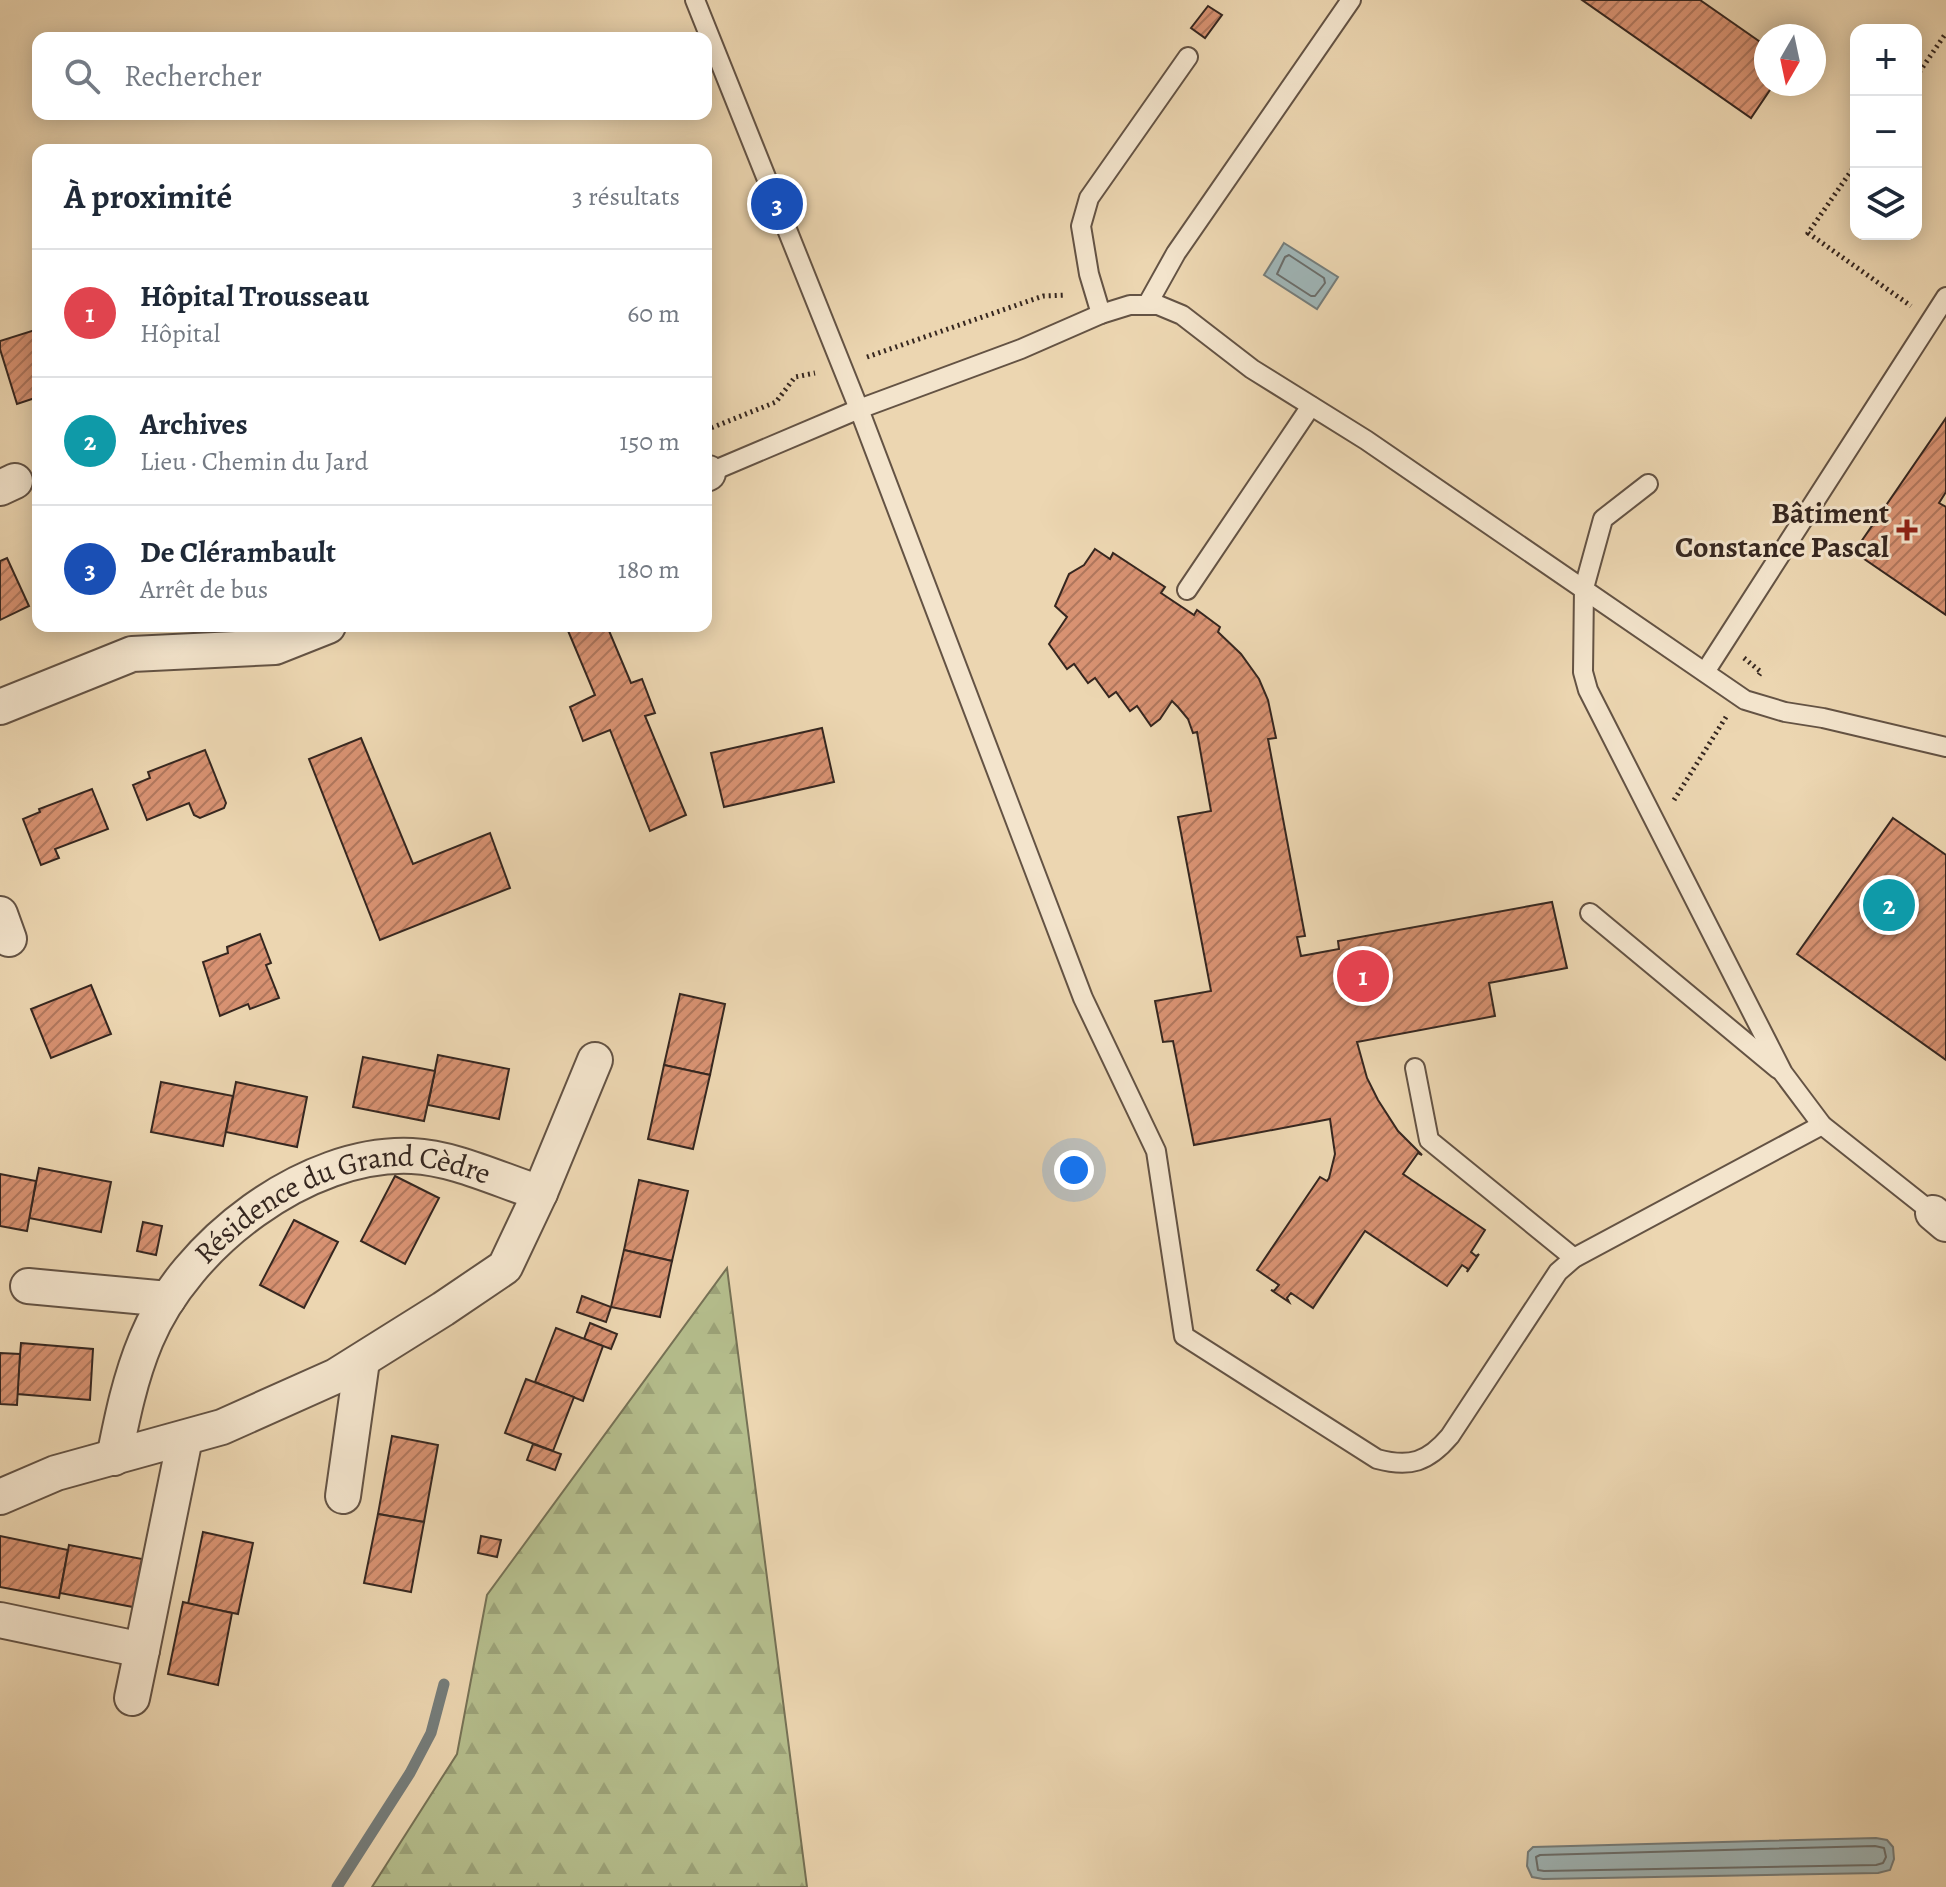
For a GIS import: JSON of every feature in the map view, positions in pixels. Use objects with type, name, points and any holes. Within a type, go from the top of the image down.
[{"type":"street","points":[[0,707],[132,654],[275,647],[313,632]]},
{"type":"street","name":"Résidence du Grand Cèdre","points":[[0,1497],[56,1473],[222,1427],[322,1383],[362,1361],[505,1267],[540,1193],[595,1060]]},
{"type":"street","name":"Résidence du Grand Cèdre","points":[[114,1458],[128,1392],[146,1338],[168,1299],[210,1246],[258,1205],[302,1181],[365,1159],[411,1156],[443,1160],[540,1193]]},
{"type":"street","name":"Résidence du Grand Cèdre","points":[[28,1286],[168,1299]]},
{"type":"street","points":[[343,1496],[362,1361]]},
{"type":"street","points":[[132,1698],[185,1438]]},
{"type":"street","points":[[0,1620],[142,1650]]},
{"type":"lane","points":[[695,0],[708,32]]},
{"type":"lane","points":[[1147,305],[1176,253],[1351,0]]},
{"type":"lane","points":[[712,42],[859,409],[1083,998],[1156,1151],[1184,1336],[1377,1459],[1395,1464],[1416,1462],[1435,1453],[1450,1436],[1558,1272],[1574,1258],[1822,1125]]},
{"type":"lane","points":[[1101,314],[1081,226],[1089,198],[1188,57]]},
{"type":"lane","points":[[1705,672],[1946,297]]},
{"type":"lane","points":[[712,472],[859,409],[1021,349],[1101,314],[1130,305],[1169,308],[1252,369],[1584,588],[1739,696],[1785,712],[1946,747]]},
{"type":"lane","points":[[1187,590],[1311,406]]},
{"type":"lane","points":[[1648,484],[1603,519],[1584,588],[1583,672],[1588,690],[1783,1073],[1822,1125],[1940,1218]]},
{"type":"lane","points":[[1590,913],[1783,1073]]},
{"type":"lane","points":[[1415,1068],[1429,1140],[1574,1258]]},
{"type":"path","points":[[1922,68],[1946,33]]},
{"type":"path","points":[[1853,168],[1808,233],[1916,310]]},
{"type":"path","points":[[712,428],[776,402],[795,377],[842,366],[1043,296],[1095,294]]},
{"type":"path","points":[[1654,818],[1669,809],[1739,696],[1761,672],[1723,641]]},
{"type":"green space","points":[[727,1268],[807,1887],[372,1887],[457,1754],[487,1595]]},
{"type":"water","points":[[1284,243],[1338,277],[1317,309],[1264,275]]},
{"type":"water","points":[[1887,1840],[1893,1847],[1894,1859],[1890,1870],[1878,1873],[1543,1879],[1532,1877],[1527,1866],[1528,1852],[1533,1847]]},
{"type":"building","points":[[1582,0],[1700,0],[1754,38],[1754,96],[1766,96],[1751,118]]},
{"type":"building","points":[[1208,6],[1222,15],[1205,38],[1191,28]]},
{"type":"building","points":[[32,331],[32,399],[17,404],[0,341]]},
{"type":"building","name":"Bâtiment Constance Pascal","points":[[1946,418],[1946,492],[1939,503],[1946,507],[1946,615],[1854,552]]},
{"type":"building","points":[[1095,549],[1110,559],[1113,553],[1165,587],[1161,593],[1194,615],[1197,610],[1220,627],[1218,632],[1241,654],[1259,679],[1268,700],[1276,738],[1268,739],[1305,936],[1297,937],[1301,956],[1339,949],[1338,941],[1552,902],[1567,968],[1489,983],[1495,1016],[1357,1042],[1367,1078],[1378,1100],[1398,1131],[1422,1155],[1418,1153],[1403,1174],[1485,1230],[1471,1252],[1476,1256],[1479,1254],[1467,1272],[1468,1269],[1462,1265],[1447,1286],[1365,1231],[1313,1308],[1291,1293],[1287,1298],[1289,1302],[1271,1290],[1274,1291],[1279,1285],[1257,1270],[1320,1177],[1327,1181],[1329,1178],[1335,1154],[1330,1119],[1194,1145],[1173,1041],[1163,1042],[1155,1001],[1211,991],[1178,817],[1211,811],[1197,732],[1193,733],[1188,719],[1178,707],[1172,701],[1151,726],[1137,706],[1130,711],[1116,692],[1109,697],[1095,678],[1088,683],[1074,664],[1067,669],[1049,644],[1067,617],[1055,606],[1069,574],[1084,565]]},
{"type":"building","points":[[7,558],[29,606],[0,620],[0,561]]},
{"type":"building","points":[[569,632],[610,632],[631,683],[642,679],[655,713],[645,716],[686,815],[650,831],[610,730],[583,741],[570,707],[595,695]]},
{"type":"building","points":[[822,728],[834,782],[724,807],[711,753]]},
{"type":"building","points":[[361,738],[413,864],[490,833],[510,888],[380,940],[309,759]]},
{"type":"building","points":[[205,750],[226,803],[224,808],[200,818],[194,815],[189,803],[147,820],[133,785],[150,778],[148,772]]},
{"type":"building","points":[[92,789],[108,829],[55,849],[59,858],[41,865],[23,819],[40,812],[39,809]]},
{"type":"building","points":[[1893,818],[1946,855],[1946,1060],[1797,954]]},
{"type":"building","points":[[260,934],[271,963],[266,965],[279,998],[250,1009],[248,1004],[220,1016],[203,962],[228,953],[227,947]]},
{"type":"building","points":[[91,985],[111,1034],[51,1058],[31,1009]]},
{"type":"building","points":[[680,994],[725,1004],[710,1075],[664,1065]]},
{"type":"building","points":[[438,1055],[509,1069],[499,1119],[428,1105]]},
{"type":"building","points":[[363,1057],[435,1071],[424,1121],[353,1107]]},
{"type":"building","points":[[664,1065],[710,1075],[693,1149],[648,1139]]},
{"type":"building","points":[[161,1082],[233,1096],[223,1146],[151,1132]]},
{"type":"building","points":[[236,1082],[307,1097],[297,1147],[226,1132]]},
{"type":"building","points":[[39,1168],[111,1182],[101,1232],[29,1218]]},
{"type":"building","points":[[0,1174],[36,1181],[27,1231],[0,1226]]},
{"type":"building","points":[[395,1176],[439,1198],[405,1264],[361,1241]]},
{"type":"building","points":[[639,1180],[688,1191],[672,1261],[624,1250]]},
{"type":"building","points":[[294,1220],[338,1242],[304,1308],[260,1285]]},
{"type":"building","points":[[143,1222],[162,1226],[156,1255],[137,1251]]},
{"type":"building","points":[[624,1250],[672,1261],[660,1317],[611,1307]]},
{"type":"building","points":[[582,1296],[611,1307],[606,1322],[577,1312]]},
{"type":"building","points":[[590,1323],[617,1334],[611,1349],[584,1339]]},
{"type":"building","points":[[556,1328],[603,1346],[583,1401],[535,1382]]},
{"type":"building","points":[[21,1343],[93,1349],[90,1400],[17,1394]]},
{"type":"building","points":[[0,1353],[20,1354],[17,1405],[0,1404]]},
{"type":"building","points":[[526,1379],[574,1397],[553,1451],[505,1433]]},
{"type":"building","points":[[392,1436],[438,1445],[424,1522],[378,1514]]},
{"type":"building","points":[[533,1444],[561,1454],[555,1470],[527,1460]]},
{"type":"building","points":[[378,1514],[424,1522],[411,1592],[364,1583]]},
{"type":"building","points":[[203,1532],[253,1543],[238,1614],[188,1604]]},
{"type":"building","points":[[0,1536],[68,1550],[59,1598],[0,1587]]},
{"type":"building","points":[[481,1536],[501,1540],[497,1557],[478,1553]]},
{"type":"building","points":[[69,1545],[142,1559],[133,1607],[60,1593]]},
{"type":"building","points":[[183,1602],[232,1613],[218,1685],[168,1674]]},
{"type":"waterway","points":[[337,1887],[410,1773],[431,1733],[444,1684]]},
{"type":"place","name":"De Clérambault","points":[[777,204]]},
{"type":"place","name":"Bâtiment Constance Pascal","points":[[1907,530]]},
{"type":"place","name":"Archives","points":[[1889,905]]},
{"type":"place","name":"Hôpital Trousseau","points":[[1363,976]]}]
